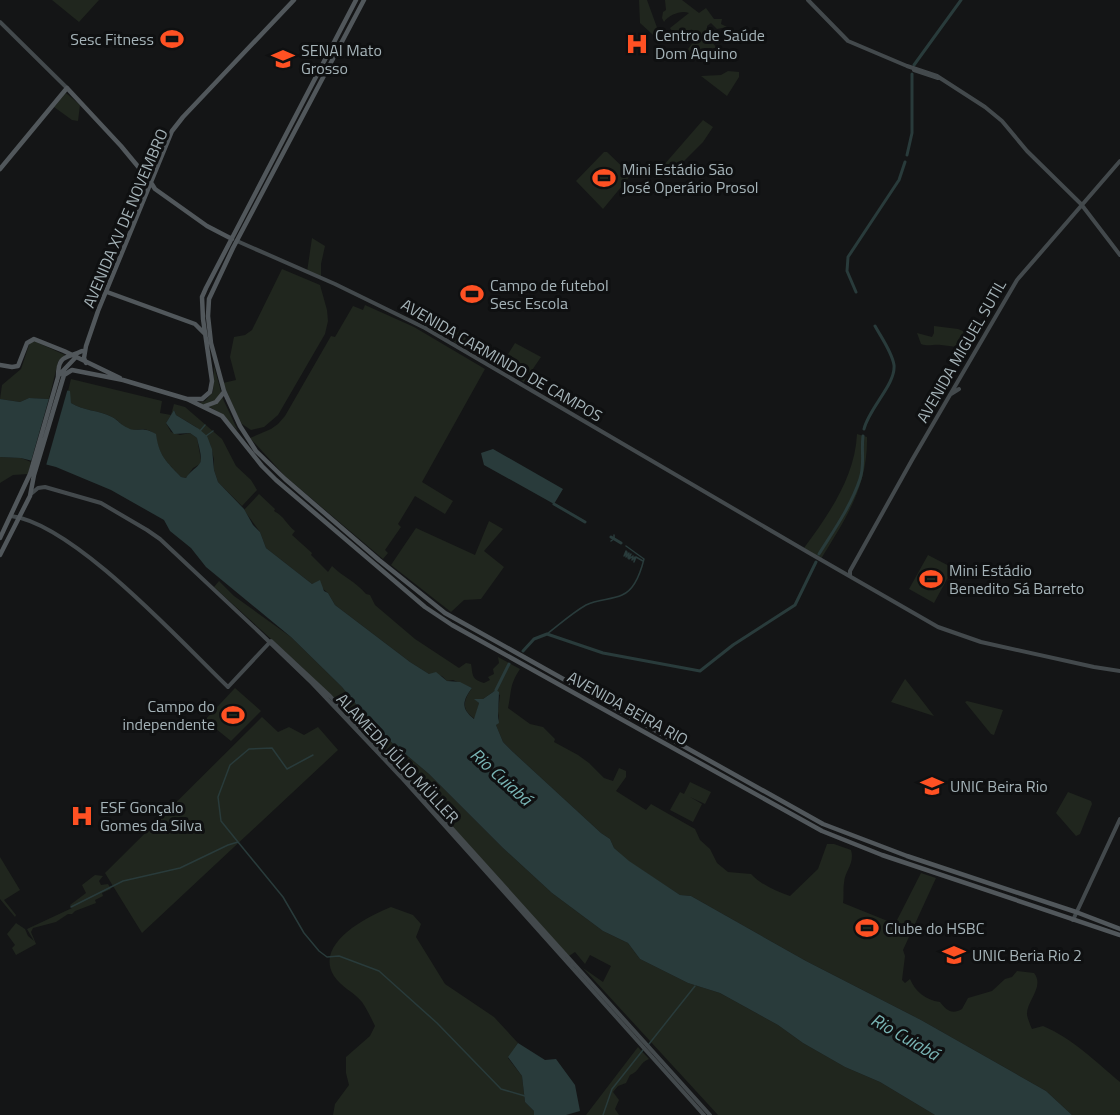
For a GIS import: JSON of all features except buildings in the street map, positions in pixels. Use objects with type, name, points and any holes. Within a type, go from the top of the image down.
[{"type":"main road","name":"AVENIDA XV DE NOVEMBRO","points":[[86,346],[166,144],[183,117],[294,0]]},
{"type":"main road","points":[[357,0],[359,8]]},
{"type":"main road","points":[[187,399],[198,400],[208,395],[212,381],[204,332],[202,297],[357,0]]},
{"type":"main road","points":[[211,343],[208,316],[212,291],[363,0]]},
{"type":"main road","points":[[807,0],[848,41],[939,79],[985,107],[1002,121],[1027,151],[1081,204],[1120,255]]},
{"type":"main road","points":[[0,22],[67,88],[0,169]]},
{"type":"main road","name":"AVENIDA CARMINDO DE CAMPOS","points":[[67,88],[155,189],[207,226],[425,328],[939,627],[981,642],[1074,663],[1120,670]]},
{"type":"main road","name":"AVENIDA MIGUEL SUTIL","points":[[848,575],[1017,280],[1120,161]]},
{"type":"main road","points":[[146,194],[155,189]]},
{"type":"main road","points":[[326,288],[331,283]]},
{"type":"main road","points":[[107,292],[195,324],[211,343]]},
{"type":"main road","points":[[204,332],[208,316]]},
{"type":"main road","points":[[0,365],[16,367],[20,363],[29,340],[37,340],[123,380]]},
{"type":"main road","name":"AVENIDA BEIRA RIO","points":[[211,343],[230,406],[244,434],[272,468],[379,560],[460,623],[824,824],[886,848],[1120,929]]},
{"type":"main road","points":[[61,376],[60,362],[82,351],[86,346]]},
{"type":"main road","points":[[86,346],[84,355],[86,363]]},
{"type":"main road","points":[[0,538],[32,475],[61,376],[71,355]]},
{"type":"main road","points":[[61,376],[72,370],[123,380]]},
{"type":"main road","name":"AVENIDA BEIRA RIO","points":[[123,380],[187,399],[222,416],[268,473],[425,607],[453,625],[822,831],[882,855],[1120,935]]},
{"type":"main road","points":[[950,395],[959,389]]},
{"type":"main road","points":[[203,406],[216,402],[224,391]]},
{"type":"main road","points":[[222,416],[237,432],[244,434]]},
{"type":"main road","points":[[0,555],[30,496],[32,475]]},
{"type":"main road","name":"ALAMEDA JÚLIO MÜLLER","points":[[30,496],[35,490],[45,487],[101,502],[160,540],[330,696],[710,1115]]},
{"type":"main road","points":[[11,516],[20,517],[56,534],[122,584],[228,687],[270,642]]},
{"type":"main road","points":[[366,557],[376,562],[379,560]]},
{"type":"main road","points":[[397,584],[400,581],[418,591]]},
{"type":"main road","name":"ALAMEDA JÚLIO MÜLLER","points":[[270,642],[401,777],[704,1115]]},
{"type":"main road","points":[[711,769],[711,766],[717,764]]},
{"type":"main road","points":[[754,793],[770,798],[776,796]]},
{"type":"main road","points":[[1073,920],[1120,819]]},
{"type":"main road","points":[[874,852],[878,850],[878,845]]},
{"type":"main road","points":[[882,855],[882,850],[886,848]]},
{"type":"main road","points":[[1004,896],[1007,893],[1006,889]]},
{"type":"shaded area","points":[[52,0],[99,0],[79,22]]},
{"type":"shaded area","points":[[639,0],[647,0],[663,44],[640,23]]},
{"type":"shaded area","points":[[665,0],[682,0],[699,13],[706,8],[714,19],[722,19],[721,24],[727,27],[717,29],[711,23],[707,26],[707,36],[716,47],[713,56],[702,58],[693,55],[688,49],[694,41],[693,38],[678,41],[670,28],[689,13],[675,14],[664,22],[662,18],[666,10]]},
{"type":"shaded area","points":[[728,71],[739,72],[739,77],[727,96],[701,76],[721,75]]},
{"type":"shaded area","points":[[66,93],[80,105],[78,121],[72,120],[54,107]]},
{"type":"shaded area","points":[[703,120],[713,127],[703,142],[672,173],[664,170],[663,166]]},
{"type":"shaded area","name":"Mini Estádio São José Operário Prosol","points":[[604,152],[607,152],[631,175],[603,209],[576,181]]},
{"type":"shaded area","points":[[312,238],[325,246],[321,278],[307,272]]},
{"type":"shaded area","points":[[282,269],[320,285],[328,321],[325,334],[278,415],[264,427],[251,430],[239,420],[223,383],[236,380],[230,357],[234,337],[245,335],[252,330]]},
{"type":"shaded area","points":[[365,305],[414,327],[485,369],[422,482],[453,501],[445,514],[415,496],[398,524],[401,527],[385,550],[388,553],[383,559],[285,476],[250,438],[271,429],[285,416],[331,336],[335,337],[353,306],[363,310]]},
{"type":"shaded area","points":[[424,308],[455,327],[456,331],[466,337],[464,345],[454,342],[442,328],[422,322],[415,317]]},
{"type":"shaded area","points":[[934,326],[958,329],[970,334],[967,345],[957,347],[921,344],[917,333],[932,337]]},
{"type":"shaded area","points":[[34,341],[65,355],[58,362],[49,399],[29,398],[20,402],[0,399],[2,385],[21,369],[30,342]]},
{"type":"shaded area","points":[[515,343],[541,357],[524,382],[500,367]]},
{"type":"shaded area","points":[[214,366],[223,399],[238,431],[220,413],[208,406],[196,404],[205,401],[213,392]]},
{"type":"shaded area","points":[[71,379],[162,401],[160,413],[171,415],[166,423],[171,432],[180,435],[190,433],[197,438],[200,464],[193,468],[186,478],[181,477],[164,458],[155,434],[146,430],[129,430],[115,418],[71,403],[68,391]]},
{"type":"shaded area","points":[[174,404],[185,407],[222,439],[236,466],[251,480],[257,490],[242,506],[218,482],[210,444],[196,427],[176,415],[174,410],[171,415]]},
{"type":"shaded area","points":[[857,434],[867,437],[864,471],[854,501],[821,559],[804,548],[823,522],[846,480]]},
{"type":"shaded area","points":[[0,457],[21,458],[31,462],[28,474],[13,475],[0,483]]},
{"type":"shaded area","points":[[259,494],[295,531],[292,535],[328,572],[332,566],[370,595],[375,605],[415,639],[459,668],[466,663],[471,664],[475,678],[484,683],[494,674],[493,669],[499,663],[498,657],[520,669],[512,684],[508,708],[530,724],[543,727],[555,739],[554,742],[578,755],[604,778],[613,781],[619,768],[626,771],[626,777],[616,791],[646,810],[651,804],[695,829],[717,863],[728,872],[751,874],[769,887],[790,896],[818,869],[827,844],[834,844],[851,850],[852,855],[845,878],[843,903],[895,924],[921,873],[936,878],[903,950],[905,956],[902,980],[905,983],[910,979],[921,994],[940,1002],[949,1011],[955,1012],[962,1009],[968,998],[992,991],[1017,971],[1034,973],[1037,984],[1027,1010],[1032,1029],[1043,1026],[1064,1037],[1120,1082],[1120,1115],[1072,1115],[1046,1091],[921,1020],[806,961],[691,896],[680,895],[629,862],[614,848],[610,839],[503,742],[496,725],[499,719],[500,695],[493,692],[483,699],[475,699],[479,703],[475,719],[465,705],[466,697],[472,688],[453,680],[447,681],[442,676],[429,674],[410,662],[335,605],[328,593],[316,583],[312,584],[266,548],[260,532],[244,510]]},
{"type":"shaded area","points":[[489,521],[503,529],[484,551],[504,567],[481,599],[464,600],[451,612],[391,565],[416,528],[475,555]]},
{"type":"shaded area","name":"Mini Estádio Benedito Sá Barreto","points":[[928,555],[953,568],[934,603],[909,589]]},
{"type":"shaded area","points":[[219,581],[234,596],[291,637],[342,687],[377,730],[429,774],[552,893],[603,931],[628,943],[640,959],[688,983],[720,993],[778,1025],[803,1043],[845,1067],[880,1082],[935,1115],[718,1115],[583,968],[603,982],[611,966],[590,955],[585,964],[575,952],[569,956],[305,670],[214,587]]},
{"type":"shaded area","points":[[906,680],[934,716],[891,702]]},
{"type":"shaded area","name":"Campo do independente","points":[[235,688],[261,711],[231,741],[205,720]]},
{"type":"shaded area","points":[[965,702],[1003,710],[994,735]]},
{"type":"shaded area","points":[[262,717],[278,732],[289,727],[304,735],[318,727],[338,750],[142,933],[105,873]]},
{"type":"shaded area","points":[[690,782],[711,792],[705,804],[690,797],[702,804],[693,822],[670,810],[680,792],[684,794]]},
{"type":"shaded area","points":[[1068,792],[1091,801],[1092,804],[1080,834],[1076,836],[1056,813]]},
{"type":"shaded area","points":[[0,857],[20,890],[4,900],[16,915],[15,917],[0,899]]},
{"type":"shaded area","points":[[95,875],[103,876],[99,881],[101,885],[108,884],[111,889],[102,893],[103,896],[95,900],[96,903],[68,914],[56,922],[33,928],[31,932],[36,944],[16,955],[12,948],[15,945],[7,934],[16,923],[25,929],[34,941],[27,929],[72,908],[70,905],[86,893],[82,885]]},
{"type":"shaded area","points":[[391,907],[413,915],[421,924],[416,937],[445,984],[494,1017],[518,1043],[508,1058],[522,1076],[525,1102],[534,1111],[534,1115],[333,1115],[335,1104],[349,1085],[346,1057],[370,1036],[375,1026],[362,1002],[334,976],[330,964],[331,953],[346,933]]},
{"type":"shaded area","points":[[638,1047],[649,1059],[630,1075],[626,1083],[618,1086],[613,1092],[619,1100],[615,1109],[619,1115],[586,1115]]},
{"type":"water","name":"Rio Cuiabá","points":[[65,390],[70,391],[71,403],[76,406],[107,415],[131,429],[147,430],[156,434],[164,458],[181,477],[186,478],[201,461],[197,438],[190,433],[174,434],[166,423],[174,410],[176,415],[199,429],[207,436],[212,449],[218,482],[244,509],[260,532],[266,548],[312,584],[320,580],[324,591],[328,593],[335,605],[410,662],[429,674],[436,672],[447,681],[460,682],[472,688],[464,705],[474,719],[479,703],[474,699],[483,699],[496,690],[499,692],[499,723],[496,725],[503,742],[610,839],[614,848],[629,861],[680,895],[691,896],[806,961],[921,1020],[1046,1091],[1072,1115],[935,1115],[880,1082],[845,1067],[803,1043],[778,1025],[720,993],[688,983],[640,959],[628,943],[603,931],[552,893],[503,848],[429,774],[377,730],[342,687],[291,637],[206,567],[191,548],[170,531],[164,520],[111,490],[56,467],[21,458],[0,457],[0,399],[20,402],[29,398],[49,399]]},
{"type":"water","points":[[493,449],[563,489],[554,504],[484,465],[481,453]]},
{"type":"water","points":[[518,1043],[545,1060],[556,1059],[575,1085],[580,1111],[566,1115],[534,1115],[534,1111],[525,1102],[522,1076],[508,1057]]},
{"type":"pier","points":[[68,388],[45,469],[30,465],[50,395],[56,389]]},
{"type":"waterway","points":[[914,65],[961,0]]},
{"type":"waterway","points":[[907,155],[912,133],[912,74]]},
{"type":"waterway","points":[[856,292],[847,271],[848,257],[899,180],[905,162]]},
{"type":"waterway","points":[[864,429],[891,380],[894,365],[875,326]]},
{"type":"waterway","points":[[200,431],[205,425]]},
{"type":"waterway","points":[[206,436],[213,431]]},
{"type":"waterway","points":[[819,554],[847,508],[860,479],[863,436]]},
{"type":"waterway","points":[[554,504],[585,522]]},
{"type":"waterway","points":[[611,541],[614,535]]},
{"type":"waterway","points":[[611,537],[621,543]]},
{"type":"waterway","points":[[547,634],[586,605],[627,593],[634,585],[644,559],[626,546]]},
{"type":"waterway","points":[[626,551],[624,556],[627,552],[626,557],[629,553],[628,558],[631,554],[629,559],[633,556],[632,560],[635,557],[634,562],[636,557],[643,561]]},
{"type":"waterway","points":[[523,651],[534,639],[547,634],[603,653],[700,671],[733,645],[795,605],[816,562]]},
{"type":"waterway","points":[[496,690],[509,664]]},
{"type":"waterway","points":[[238,842],[221,821],[218,797],[230,765],[249,749],[272,748],[287,769],[313,755]]},
{"type":"waterway","points":[[71,907],[123,881],[180,868],[238,842],[283,897],[304,933],[319,951],[327,957],[339,956],[379,971],[437,1023],[501,1089],[525,1096]]},
{"type":"waterway","points":[[649,1044],[695,986]]},
{"type":"waterway","points":[[603,1115],[612,1089],[643,1050]]},
{"type":"place","name":"Sesc Fitness","points":[[172,39]]},
{"type":"place","name":"Centro de Saúde Dom Aquino","points":[[637,44]]},
{"type":"place","name":"SENAI Mato Grosso","points":[[283,59]]},
{"type":"place","name":"Mini Estádio São José Operário Prosol","points":[[604,178]]},
{"type":"place","name":"Campo de futebol Sesc Escola","points":[[472,294]]},
{"type":"place","name":"Mini Estádio Benedito Sá Barreto","points":[[931,579]]},
{"type":"place","name":"Campo do independente","points":[[233,715]]},
{"type":"place","name":"UNIC Beira Rio","points":[[932,786]]},
{"type":"place","name":"ESF Gonçalo Gomes da Silva","points":[[82,816]]},
{"type":"place","name":"Clube do HSBC","points":[[867,928]]},
{"type":"place","name":"UNIC Beria Rio 2","points":[[954,955]]}]
